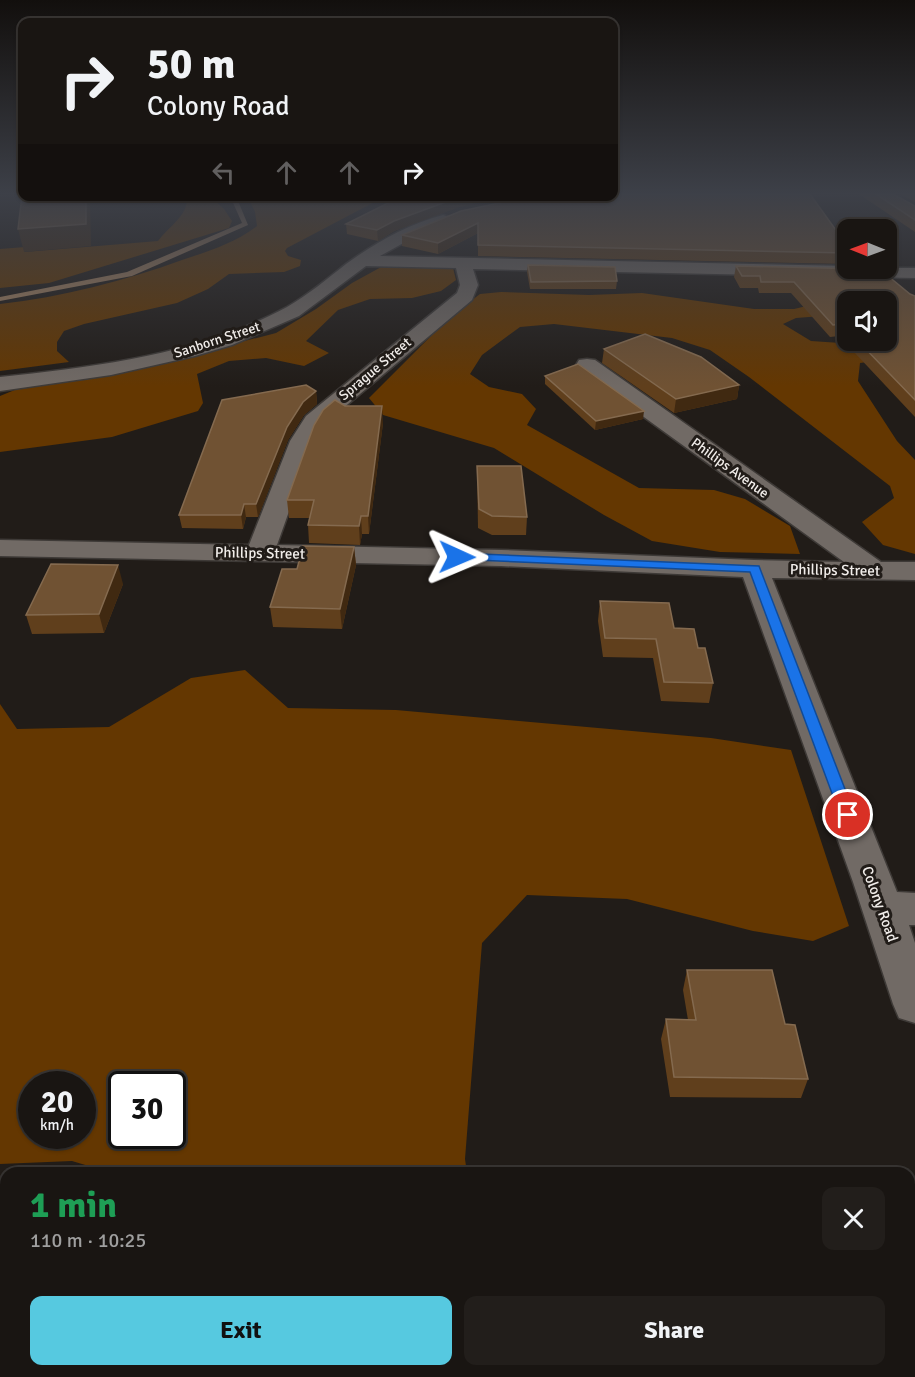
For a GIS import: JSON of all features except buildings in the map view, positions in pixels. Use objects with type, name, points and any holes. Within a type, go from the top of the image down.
[{"type":"street","name":"Sanborn Street","points":[[0,384],[144,361],[224,341],[295,311],[334,284],[365,258]]},
{"type":"street","points":[[361,261],[837,272]]},
{"type":"street","name":"Sprague Street","points":[[260,553],[302,441],[314,421],[465,296],[469,285],[463,263]]},
{"type":"street","points":[[897,273],[915,273]]},
{"type":"street","points":[[890,279],[907,293]]},
{"type":"street","name":"Phillips Avenue","points":[[587,365],[874,570]]},
{"type":"street","name":"Phillips Street","points":[[0,548],[501,558],[754,569],[915,571]]},
{"type":"street","name":"Colony Road","points":[[754,569],[899,908],[915,1004]]},
{"type":"shaded area","points":[[0,258],[130,258],[49,283],[0,288]]},
{"type":"shaded area","points":[[187,258],[301,260],[300,266],[284,272],[229,274],[208,289],[177,303],[84,324],[64,331],[57,342],[57,351],[69,362],[0,371],[0,304],[70,293]]},
{"type":"shaded area","points":[[383,266],[453,268],[456,280],[441,291],[412,298],[370,299],[338,310],[306,341],[329,353],[304,366],[266,358],[229,361],[197,374],[203,403],[198,411],[112,437],[0,452],[0,396],[17,389],[147,366],[276,333],[316,309],[352,283]]},
{"type":"shaded area","points":[[501,292],[589,295],[642,293],[754,309],[794,309],[815,304],[835,315],[796,318],[783,324],[811,341],[837,343],[837,351],[897,351],[897,347],[915,348],[860,363],[858,381],[897,441],[915,460],[915,554],[883,545],[862,522],[894,498],[890,486],[749,377],[710,350],[672,338],[554,324],[520,327],[482,355],[470,374],[489,387],[522,394],[536,409],[527,425],[639,488],[714,490],[745,499],[790,526],[800,554],[720,552],[652,541],[604,515],[494,448],[383,415],[369,398],[451,316],[480,294]]},
{"type":"shaded area","points":[[245,670],[288,708],[396,710],[711,738],[791,750],[849,926],[813,941],[753,931],[627,899],[527,895],[482,943],[466,1167],[92,1167],[72,1161],[0,1164],[0,704],[17,729],[109,727],[191,678]]},
{"type":"waterway","points":[[0,299],[129,274],[166,258]]},
{"type":"route","points":[[457,557],[754,569],[848,815]]}]
